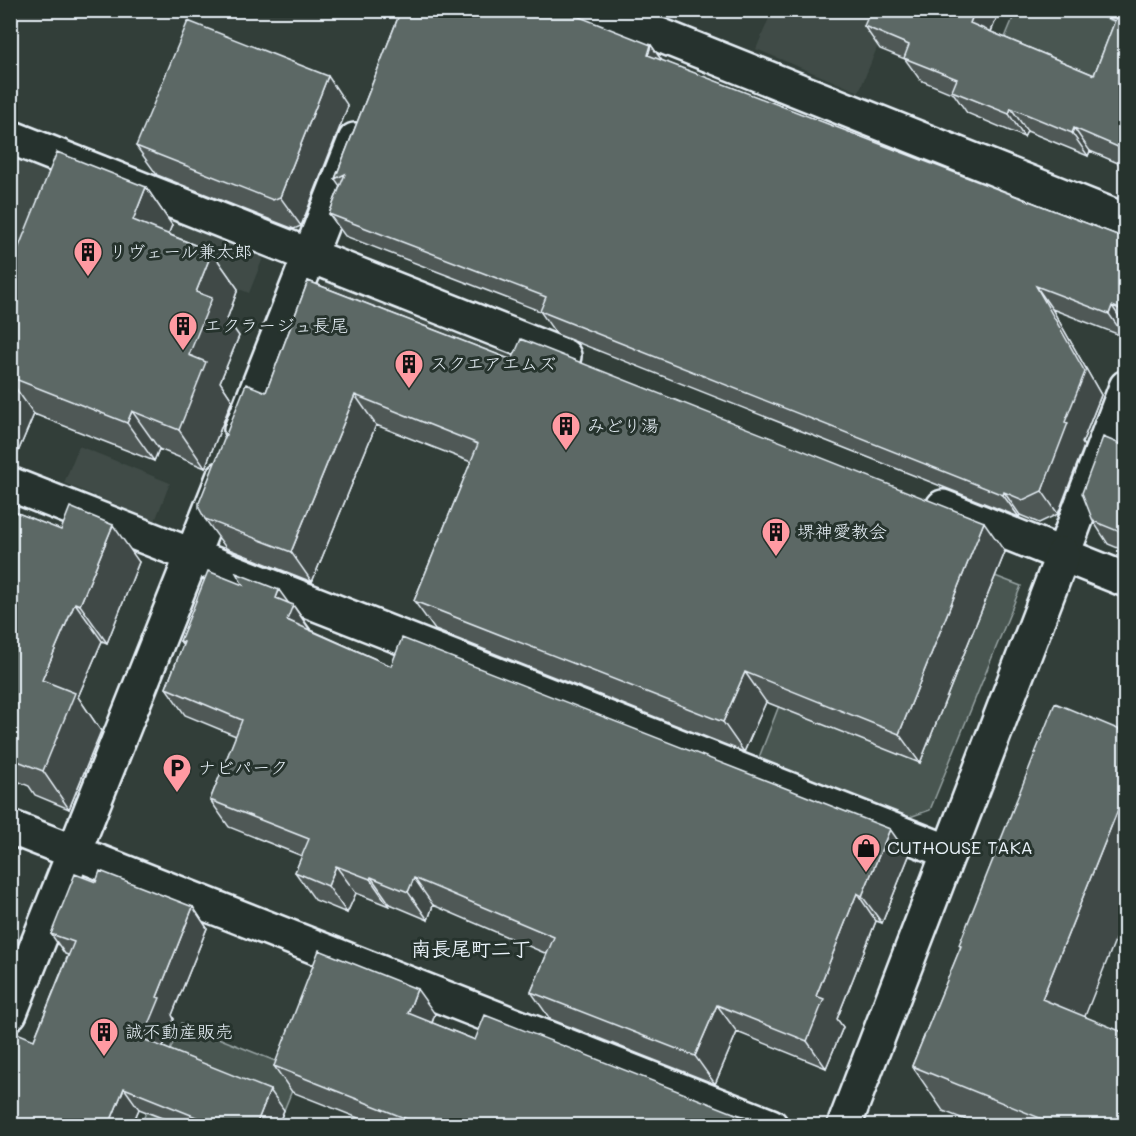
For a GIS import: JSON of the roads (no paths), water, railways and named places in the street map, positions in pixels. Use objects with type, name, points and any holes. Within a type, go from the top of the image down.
[{"type":"street","points":[[597,10],[1125,221]]},
{"type":"street","points":[[10,1013],[367,111]]},
{"type":"street","points":[[10,136],[591,367]]},
{"type":"street","points":[[844,1125],[1125,387]]},
{"type":"street","points":[[10,484],[949,852]]},
{"type":"street","points":[[921,498],[1125,580]]},
{"type":"street","points":[[10,827],[771,1125]]},
{"type":"place","name":"リヴェール兼太郎","points":[[88,278]]},
{"type":"place","name":"エクラージュ長尾","points":[[183,352]]},
{"type":"place","name":"スクエアエムズ","points":[[409,390]]},
{"type":"place","name":"みどり湯","points":[[566,452]]},
{"type":"place","name":"堺神愛教会","points":[[776,558]]},
{"type":"place","name":"ナビパーク","points":[[177,794]]},
{"type":"place","name":"CUTHOUSE TAKA","points":[[866,874]]},
{"type":"place","name":"誠不動産販売","points":[[104,1058]]},
{"type":"district","name":"南長尾町二丁","points":[[471,949]]}]
